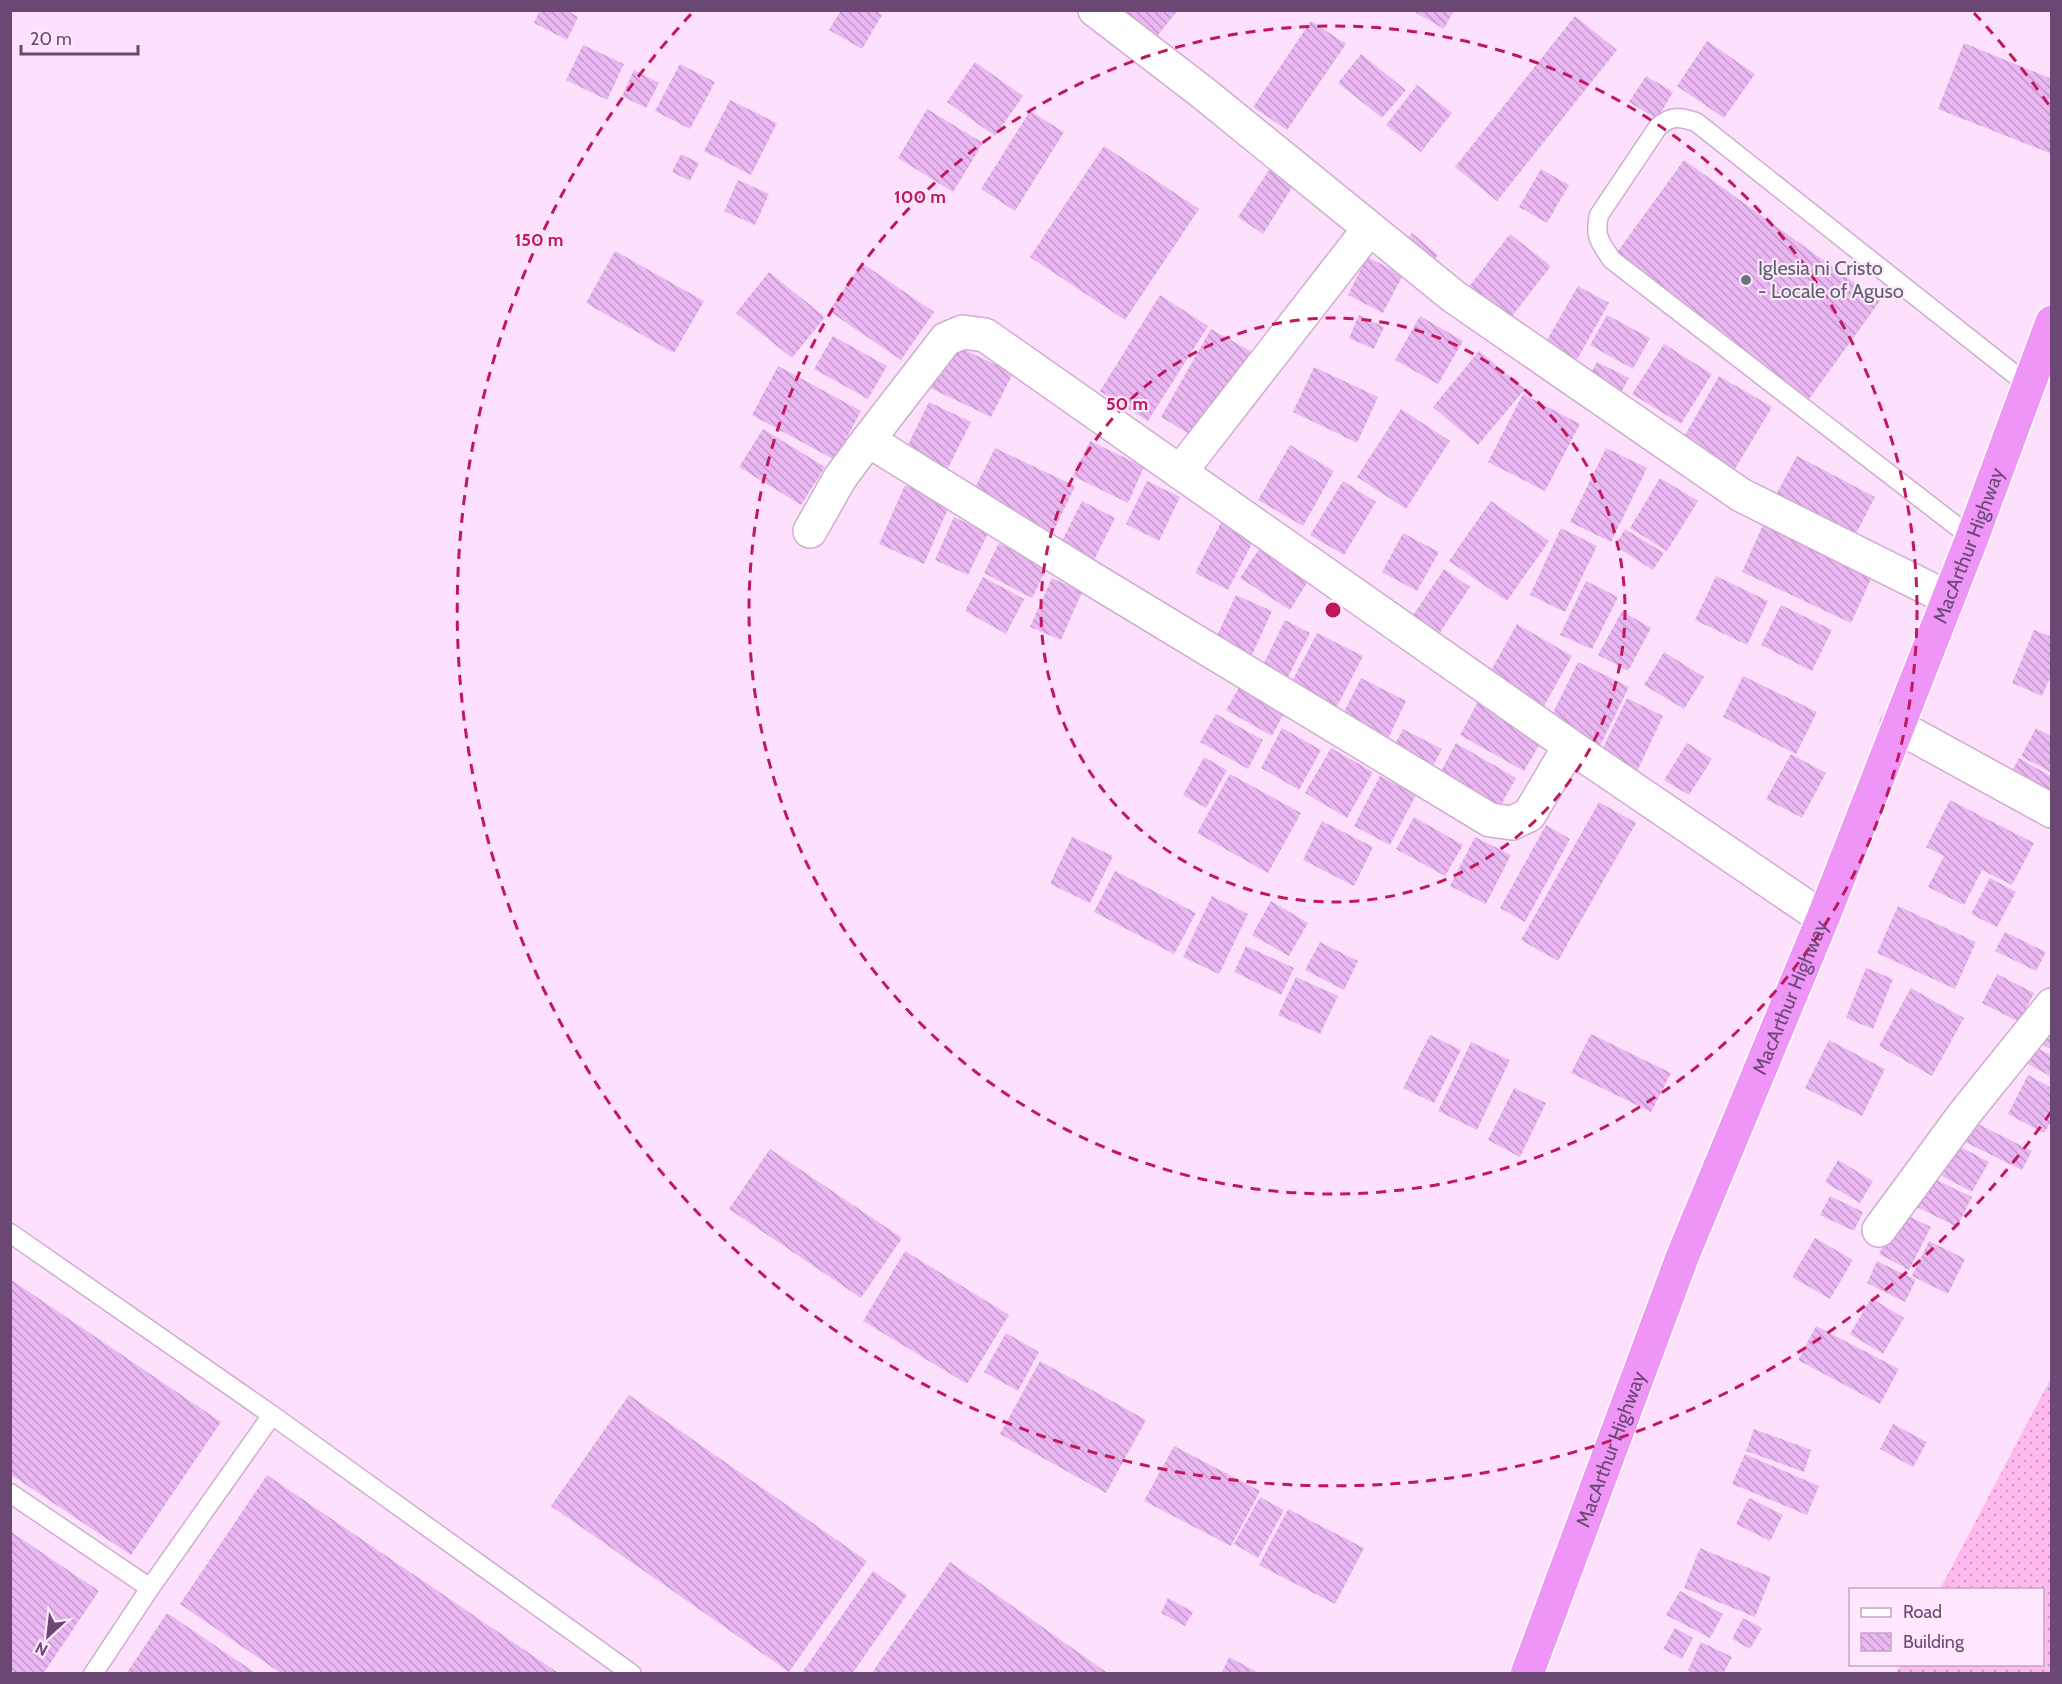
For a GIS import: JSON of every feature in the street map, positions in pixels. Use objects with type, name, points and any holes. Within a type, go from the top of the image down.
[{"type":"highway","name":"MacArthur Highway","points":[[1527,1674],[1683,1255],[1823,918],[1972,538],[2052,322]]},
{"type":"street","points":[[1095,10],[1202,92],[1453,296],[1741,495],[1948,598]]},
{"type":"street","points":[[1180,472],[1369,228]]},
{"type":"street","points":[[810,531],[840,478],[946,339],[963,332],[985,335],[1570,746],[1823,918]]},
{"type":"street","points":[[868,440],[1490,820],[1512,823],[1529,814],[1570,746]]},
{"type":"street","points":[[1897,726],[2052,811]]},
{"type":"street","points":[[1879,1230],[1965,1113],[2052,1005]]},
{"type":"lane","points":[[1972,538],[1612,260],[1598,239],[1596,226],[1599,215],[1658,128],[1666,120],[1678,117],[1696,122],[2028,385]]},
{"type":"lane","points":[[10,1233],[272,1415],[632,1674]]},
{"type":"lane","points":[[93,1674],[150,1588],[272,1415]]},
{"type":"lane","points":[[10,1493],[150,1588]]},
{"type":"sand","points":[[2051,1378],[2051,1673],[1896,1673],[1900,1666],[2044,1666],[2044,1588],[1941,1588]]},
{"type":"building","points":[[540,10],[566,10],[578,17],[567,40],[534,23]]},
{"type":"building","points":[[841,10],[875,10],[882,15],[862,49],[829,30]]},
{"type":"building","points":[[1108,10],[1178,10],[1151,44]]},
{"type":"building","points":[[1411,10],[1454,10],[1444,29]]},
{"type":"building","points":[[1575,16],[1617,50],[1497,201],[1455,167]]},
{"type":"building","points":[[1311,21],[1346,44],[1287,130],[1253,107]]},
{"type":"building","points":[[1707,41],[1755,74],[1724,118],[1677,86]]},
{"type":"building","points":[[1964,43],[2052,79],[2052,154],[1938,109]]},
{"type":"building","points":[[583,45],[624,64],[607,100],[566,80]]},
{"type":"building","points":[[1361,54],[1406,90],[1382,118],[1338,83]]},
{"type":"building","points":[[975,62],[1023,96],[995,136],[947,102]]},
{"type":"building","points":[[680,64],[715,82],[690,129],[655,111]]},
{"type":"building","points":[[634,70],[659,83],[646,108],[622,96]]},
{"type":"building","points":[[1646,76],[1673,92],[1657,119],[1629,102]]},
{"type":"building","points":[[1417,85],[1452,113],[1421,152],[1386,125]]},
{"type":"building","points":[[730,100],[777,123],[751,175],[704,151]]},
{"type":"building","points":[[927,109],[983,143],[953,192],[898,158]]},
{"type":"building","points":[[1030,111],[1064,132],[1015,211],[981,189]]},
{"type":"building","points":[[1104,146],[1199,209],[1125,320],[1030,257]]},
{"type":"building","points":[[681,154],[699,163],[690,181],[672,172]]},
{"type":"building","name":"Iglesia ni Cristo - Locale of Aguso","points":[[1684,160],[1880,301],[1809,399],[1613,258]]},
{"type":"building","points":[[1541,169],[1569,185],[1547,223],[1519,207]]},
{"type":"building","points":[[1269,170],[1293,186],[1263,234],[1238,217]]},
{"type":"building","points":[[738,180],[769,194],[755,225],[724,211]]},
{"type":"building","points":[[1412,233],[1438,255],[1428,266],[1402,244]]},
{"type":"building","points":[[1510,234],[1551,266],[1509,320],[1468,288]]},
{"type":"building","points":[[615,251],[704,301],[674,353],[586,303]]},
{"type":"building","points":[[1367,257],[1403,275],[1383,313],[1348,295]]},
{"type":"building","points":[[862,263],[934,312],[901,360],[829,311]]},
{"type":"building","points":[[769,272],[825,317],[792,358],[736,313]]},
{"type":"building","points":[[1578,286],[1609,303],[1574,365],[1543,347]]},
{"type":"building","points":[[1160,295],[1208,326],[1148,421],[1100,391]]},
{"type":"building","points":[[1359,315],[1384,327],[1374,349],[1349,338]]},
{"type":"building","points":[[1607,315],[1650,338],[1633,369],[1590,345]]},
{"type":"building","points":[[1420,316],[1463,341],[1438,384],[1395,360]]},
{"type":"building","points":[[1211,329],[1257,355],[1206,444],[1161,417]]},
{"type":"building","points":[[833,336],[887,366],[868,399],[814,369]]},
{"type":"building","points":[[946,341],[1013,373],[991,417],[924,385]]},
{"type":"building","points":[[1664,344],[1712,374],[1681,424],[1632,394]]},
{"type":"building","points":[[1479,351],[1525,389],[1478,445],[1433,407]]},
{"type":"building","points":[[1597,362],[1629,378],[1619,396],[1587,380]]},
{"type":"building","points":[[778,366],[861,411],[835,460],[752,415]]},
{"type":"building","points":[[1314,367],[1378,397],[1357,443],[1293,412]]},
{"type":"building","points":[[1719,376],[1772,407],[1726,484],[1674,454]]},
{"type":"building","points":[[1523,394],[1580,424],[1545,491],[1488,462]]},
{"type":"building","points":[[929,402],[971,422],[943,478],[902,457]]},
{"type":"building","points":[[1401,409],[1450,441],[1406,509],[1357,477]]},
{"type":"building","points":[[763,429],[825,467],[801,505],[739,467]]},
{"type":"building","points":[[1090,441],[1144,467],[1128,503],[1073,476]]},
{"type":"building","points":[[1290,445],[1334,471],[1303,526],[1258,500]]},
{"type":"building","points":[[995,448],[1075,486],[1048,543],[967,504]]},
{"type":"building","points":[[1606,448],[1647,468],[1611,542],[1570,522]]},
{"type":"building","points":[[1797,456],[1875,497],[1850,545],[1771,504]]},
{"type":"building","points":[[1660,478],[1698,501],[1667,551],[1630,528]]},
{"type":"building","points":[[1147,481],[1180,497],[1159,541],[1126,524]]},
{"type":"building","points":[[1343,481],[1376,502],[1344,555],[1310,535]]},
{"type":"building","points":[[905,485],[950,504],[924,564],[879,544]]},
{"type":"building","points":[[1082,501],[1115,518],[1094,560],[1061,543]]},
{"type":"building","points":[[1491,501],[1549,541],[1507,601],[1449,561]]},
{"type":"building","points":[[954,517],[988,533],[968,575],[935,560]]},
{"type":"building","points":[[1766,518],[1876,568],[1851,623],[1742,572]]},
{"type":"building","points":[[1223,519],[1256,536],[1228,590],[1195,573]]},
{"type":"building","points":[[1561,528],[1597,546],[1565,612],[1530,595]]},
{"type":"building","points":[[1625,529],[1664,553],[1653,570],[1615,546]]},
{"type":"building","points":[[1403,533],[1439,552],[1417,591],[1382,572]]},
{"type":"building","points":[[999,543],[1047,568],[1032,598],[984,573]]},
{"type":"building","points":[[1259,549],[1308,581],[1290,610],[1240,578]]},
{"type":"building","points":[[1444,569],[1470,587],[1435,640],[1408,623]]},
{"type":"building","points":[[1716,576],[1768,601],[1747,645],[1695,620]]},
{"type":"building","points":[[983,577],[1024,599],[1006,634],[965,611]]},
{"type":"building","points":[[1052,578],[1082,592],[1061,640],[1030,627]]},
{"type":"building","points":[[1586,581],[1618,597],[1592,649],[1560,635]]},
{"type":"building","points":[[1236,595],[1272,611],[1251,657],[1215,640]]},
{"type":"building","points":[[1781,605],[1832,630],[1812,671],[1761,645]]},
{"type":"building","points":[[1622,611],[1651,628],[1628,671],[1598,655]]},
{"type":"building","points":[[1285,620],[1310,633],[1288,677],[1263,665]]},
{"type":"building","points":[[1517,624],[1572,656],[1539,715],[1484,683]]},
{"type":"building","points":[[2034,630],[2052,637],[2052,681],[2049,680],[2042,696],[2012,683]]},
{"type":"building","points":[[1317,633],[1363,656],[1329,722],[1283,699]]},
{"type":"building","points":[[1664,652],[1704,677],[1684,709],[1644,685]]},
{"type":"building","points":[[1578,662],[1629,687],[1599,748],[1548,723]]},
{"type":"building","points":[[1743,676],[1817,712],[1796,754],[1723,717]]},
{"type":"building","points":[[1361,678],[1406,701],[1383,749],[1337,726]]},
{"type":"building","points":[[1240,686],[1285,711],[1272,736],[1226,710]]},
{"type":"building","points":[[1480,698],[1545,735],[1524,771],[1460,735]]},
{"type":"building","points":[[1627,698],[1663,716],[1634,778],[1597,760]]},
{"type":"building","points":[[1216,714],[1263,740],[1248,769],[1200,742]]},
{"type":"building","points":[[1282,728],[1321,750],[1299,790],[1261,768]]},
{"type":"building","points":[[2036,728],[2052,737],[2052,773],[2021,756]]},
{"type":"building","points":[[1403,729],[1442,749],[1422,786],[1384,766]]},
{"type":"building","points":[[1456,743],[1516,778],[1497,812],[1437,779]]},
{"type":"building","points":[[1687,743],[1712,759],[1689,795],[1664,780]]},
{"type":"building","points":[[1331,748],[1373,772],[1347,818],[1305,793]]},
{"type":"building","points":[[1791,754],[1826,773],[1802,818],[1766,799]]},
{"type":"building","points":[[1204,757],[1227,770],[1206,808],[1183,795]]},
{"type":"building","points":[[2019,758],[2052,777],[2052,813],[2004,785]]},
{"type":"building","points":[[1230,774],[1301,813],[1268,873],[1197,833]]},
{"type":"building","points":[[1380,776],[1416,795],[1390,845],[1354,826]]},
{"type":"building","points":[[1950,800],[2034,843],[2012,885],[1982,870],[1964,905],[1928,887],[1944,856],[1926,847]]},
{"type":"building","points":[[1599,802],[1636,823],[1558,961],[1521,940]]},
{"type":"building","points":[[1414,817],[1463,845],[1445,876],[1396,849]]},
{"type":"building","points":[[1322,821],[1373,847],[1354,886],[1303,860]]},
{"type":"building","points":[[1546,825],[1570,839],[1525,922],[1500,908]]},
{"type":"building","points":[[1072,837],[1113,856],[1090,903],[1050,884]]},
{"type":"building","points":[[1475,837],[1511,855],[1486,904],[1450,886]]},
{"type":"building","points":[[1115,871],[1196,913],[1174,954],[1094,912]]},
{"type":"building","points":[[1990,878],[2016,892],[1997,927],[1971,914]]},
{"type":"building","points":[[1212,896],[1248,914],[1219,974],[1183,957]]},
{"type":"building","points":[[1271,901],[1308,923],[1289,956],[1252,935]]},
{"type":"building","points":[[1898,906],[1976,942],[1955,989],[1877,953]]},
{"type":"building","points":[[2005,932],[2046,952],[2036,971],[1995,951]]},
{"type":"building","points":[[1320,942],[1358,961],[1344,990],[1305,970]]},
{"type":"building","points":[[1246,946],[1294,968],[1281,995],[1234,972]]},
{"type":"building","points":[[1866,968],[1893,979],[1873,1029],[1846,1018]]},
{"type":"building","points":[[1997,974],[2034,993],[2019,1022],[1982,1003]]},
{"type":"building","points":[[1296,977],[1338,996],[1320,1034],[1278,1015]]},
{"type":"building","points":[[1911,988],[1964,1018],[1932,1076],[1879,1046]]},
{"type":"building","points":[[2052,1015],[2052,1050],[2035,1040]]},
{"type":"building","points":[[1591,1034],[1671,1073],[1651,1112],[1571,1073]]},
{"type":"building","points":[[1430,1035],[1461,1050],[1434,1103],[1403,1088]]},
{"type":"building","points":[[1829,1040],[1885,1069],[1862,1116],[1805,1088]]},
{"type":"building","points":[[1471,1042],[1510,1060],[1477,1130],[1438,1111]]},
{"type":"building","points":[[2026,1042],[2052,1056],[2052,1077],[2017,1058]]},
{"type":"building","points":[[2028,1075],[2052,1088],[2052,1120],[2044,1133],[2008,1114]]},
{"type":"building","points":[[1514,1088],[1546,1103],[1520,1157],[1488,1140]]},
{"type":"building","points":[[1972,1121],[2032,1151],[2022,1170],[1963,1141]]},
{"type":"building","points":[[1959,1146],[1989,1162],[1972,1192],[1942,1176]]},
{"type":"building","points":[[770,1149],[902,1238],[861,1298],[729,1209]]},
{"type":"building","points":[[1838,1160],[1873,1181],[1860,1203],[1825,1182]]},
{"type":"building","points":[[1930,1177],[1972,1197],[1957,1227],[1915,1206]]},
{"type":"building","points":[[1830,1196],[1863,1212],[1854,1231],[1820,1215]]},
{"type":"building","points":[[1901,1212],[1931,1227],[1909,1270],[1879,1254]]},
{"type":"building","points":[[1815,1238],[1853,1260],[1830,1299],[1792,1277]]},
{"type":"building","points":[[1929,1241],[1965,1259],[1948,1294],[1912,1276]]},
{"type":"building","points":[[905,1251],[1009,1315],[967,1384],[863,1321]]},
{"type":"building","points":[[1877,1261],[1916,1280],[1905,1302],[1867,1283]]},
{"type":"building","points":[[10,1279],[221,1422],[131,1555],[10,1474]]},
{"type":"building","points":[[1871,1298],[1904,1318],[1883,1354],[1850,1334]]},
{"type":"building","points":[[1816,1326],[1899,1369],[1880,1404],[1798,1360]]},
{"type":"building","points":[[1006,1333],[1039,1352],[1018,1391],[984,1372]]},
{"type":"building","points":[[1040,1361],[1146,1420],[1106,1493],[1000,1434]]},
{"type":"building","points":[[629,1395],[867,1561],[789,1672],[551,1506]]},
{"type":"building","points":[[1893,1424],[1927,1442],[1913,1467],[1880,1449]]},
{"type":"building","points":[[1754,1429],[1811,1450],[1804,1472],[1746,1451]]},
{"type":"building","points":[[1174,1446],[1260,1491],[1231,1546],[1144,1501]]},
{"type":"building","points":[[1745,1454],[1819,1486],[1807,1515],[1732,1484]]},
{"type":"building","points":[[267,1475],[560,1674],[282,1674],[180,1604]]},
{"type":"building","points":[[1260,1497],[1284,1510],[1258,1558],[1234,1544]]},
{"type":"building","points":[[1749,1498],[1783,1515],[1770,1541],[1736,1524]]},
{"type":"building","points":[[1288,1509],[1364,1548],[1335,1604],[1259,1565]]},
{"type":"building","points":[[10,1531],[99,1591],[43,1674],[10,1674]]},
{"type":"building","points":[[1700,1548],[1771,1577],[1755,1617],[1684,1588]]},
{"type":"building","points":[[950,1562],[1109,1674],[871,1674]]},
{"type":"building","points":[[873,1571],[907,1595],[852,1674],[801,1674]]},
{"type":"building","points":[[1680,1591],[1723,1614],[1710,1638],[1666,1615]]},
{"type":"building","points":[[1168,1598],[1193,1612],[1185,1626],[1161,1613]]},
{"type":"building","points":[[167,1613],[257,1674],[126,1674]]},
{"type":"building","points":[[1743,1618],[1762,1628],[1750,1649],[1732,1639]]},
{"type":"building","points":[[1675,1628],[1693,1638],[1682,1659],[1663,1649]]},
{"type":"building","points":[[1701,1642],[1732,1657],[1723,1674],[1694,1674],[1688,1670]]},
{"type":"building","points":[[1229,1657],[1261,1674],[1221,1674]]},
{"type":"place","name":"Iglesia ni Cristo - Locale of Aguso","points":[[1746,280]]}]
